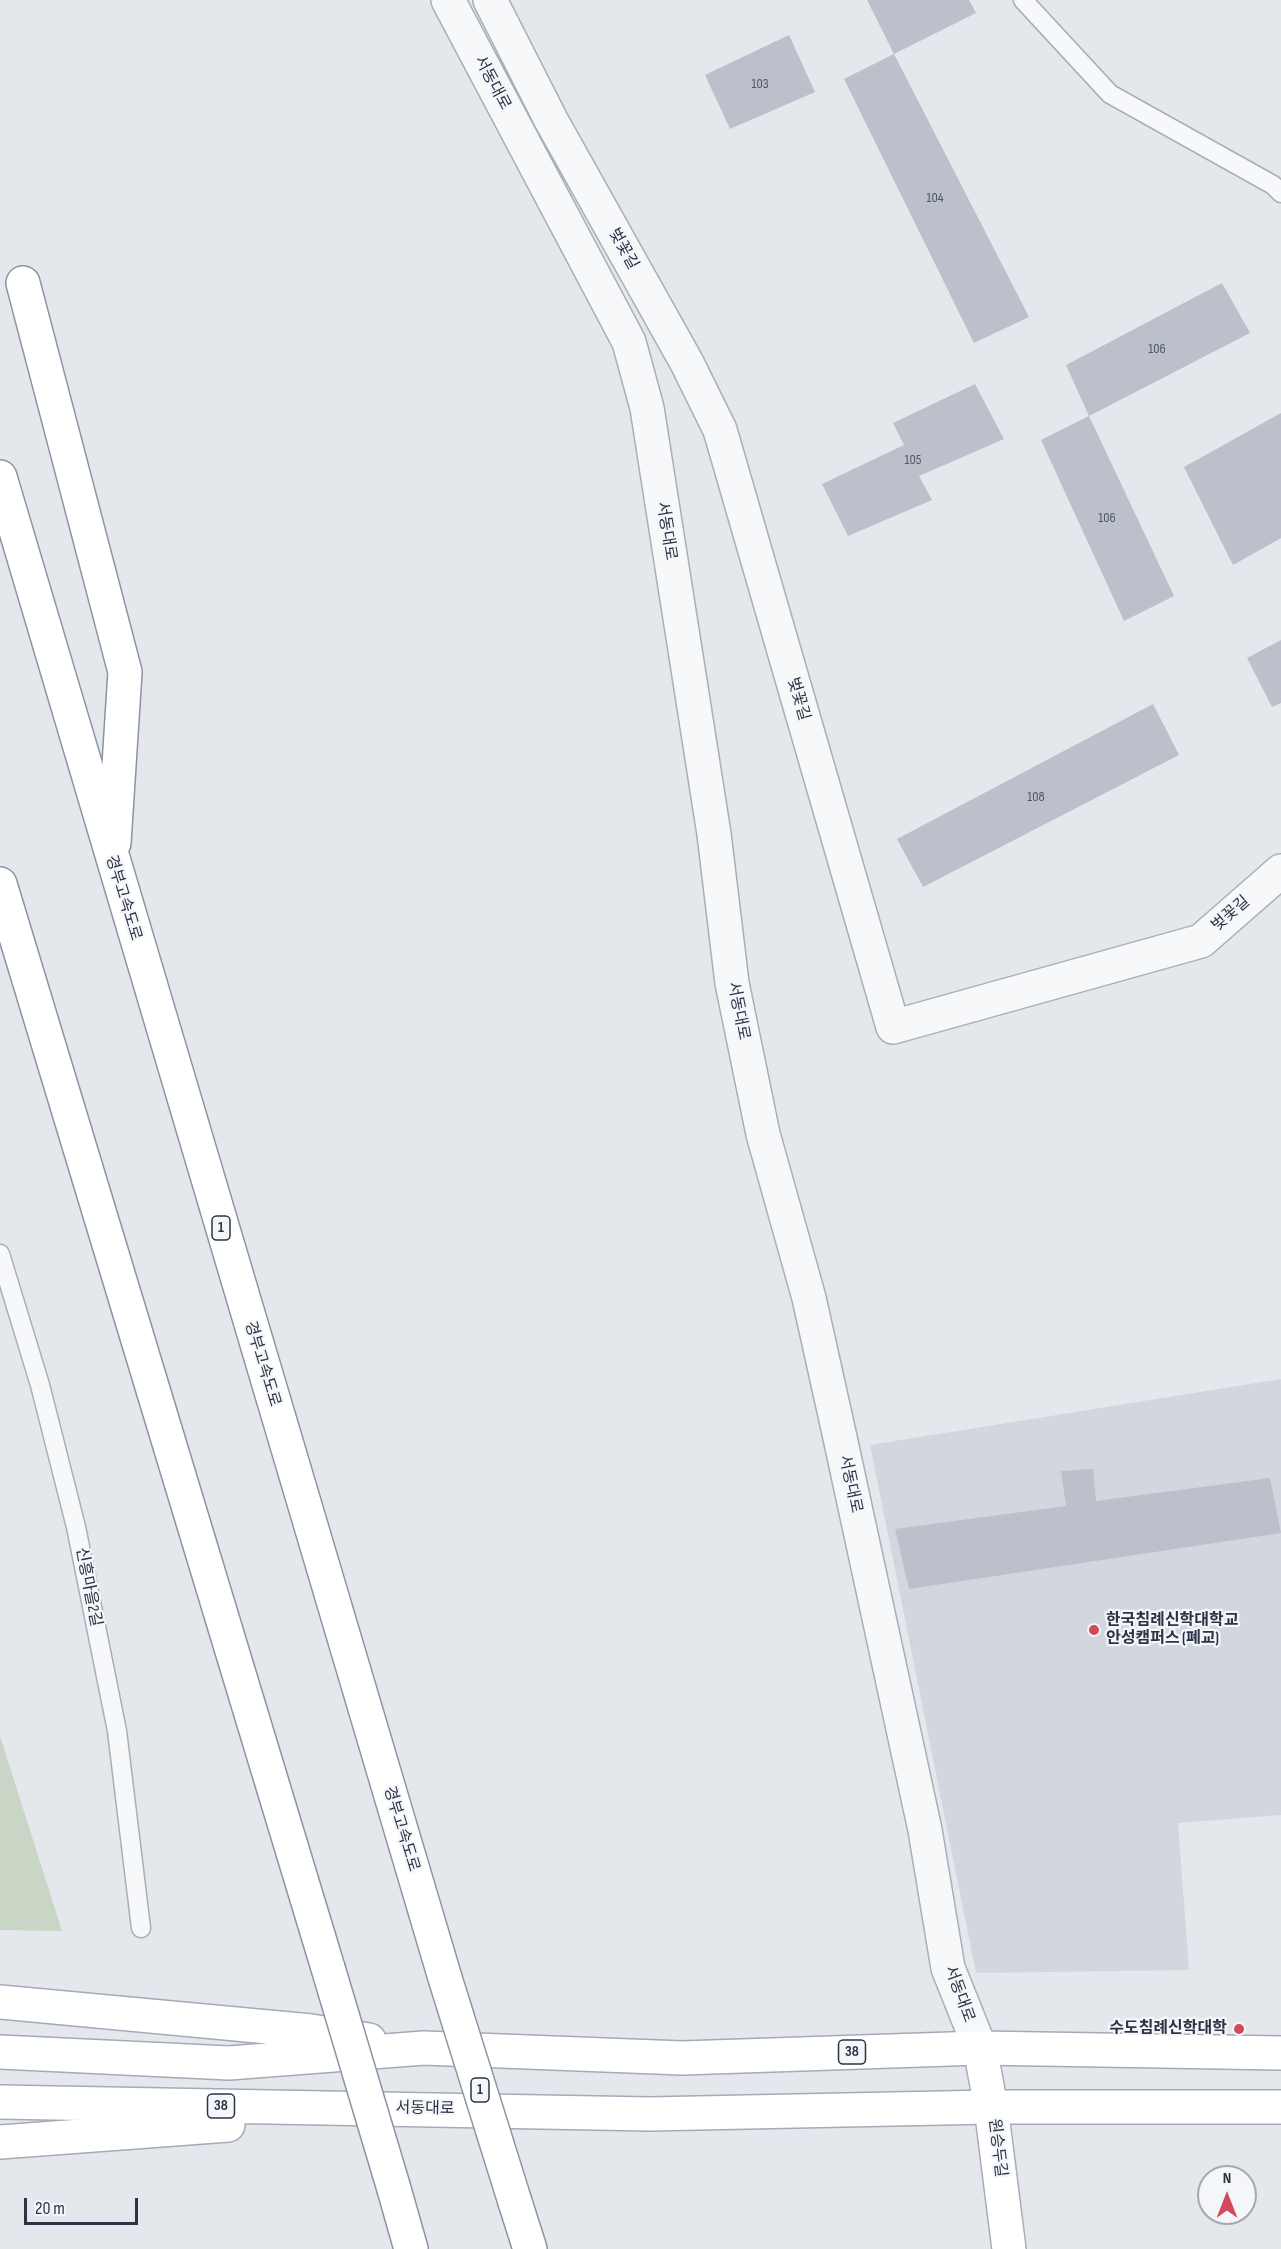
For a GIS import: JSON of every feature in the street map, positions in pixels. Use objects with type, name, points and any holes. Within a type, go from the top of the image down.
[{"type":"main road","points":[[23,283],[125,672],[113,865]]},
{"type":"main road","name":"경부고속도로","points":[[0,477],[113,865],[445,1978],[530,2249]]},
{"type":"main road","points":[[0,884],[411,2249]]},
{"type":"main road","points":[[0,2002],[311,2031],[424,2048]]},
{"type":"main road","name":"서동대로","points":[[0,2052],[229,2063],[424,2048],[682,2058],[980,2048],[1281,2053]]},
{"type":"main road","name":"원승두길","points":[[980,2048],[991,2108],[1009,2249]]},
{"type":"main road","name":"서동대로","points":[[0,2102],[649,2114],[991,2108],[1281,2107]]},
{"type":"main road","points":[[0,2142],[442,2109]]},
{"type":"main road","points":[[394,2189],[406,2249]]},
{"type":"street","name":"서동대로","points":[[448,0],[629,342],[647,408],[714,834],[735,995],[763,1134],[809,1298],[839,1433],[925,1830],[948,1968],[980,2048]]},
{"type":"street","name":"벚꽃길","points":[[490,0],[551,120],[687,363],[720,430],[893,1028],[1201,941],[1281,871]]},
{"type":"lane","points":[[1023,0],[1110,94],[1273,185],[1281,193]]},
{"type":"lane","name":"신흥마을2길","points":[[0,1254],[40,1384],[76,1527],[117,1731],[141,1928]]},
{"type":"shaded area","name":"한국침례신학대학교 안성캠퍼스 (폐교)","points":[[1281,1379],[1281,1815],[1178,1823],[1189,1970],[976,1973],[870,1445]]},
{"type":"green space","points":[[0,1736],[62,1931],[0,1930]]},
{"type":"building","points":[[867,0],[969,0],[976,13],[894,54]]},
{"type":"building","points":[[789,35],[815,92],[730,129],[705,75]]},
{"type":"building","points":[[894,54],[1029,317],[974,343],[844,79]]},
{"type":"building","points":[[1222,283],[1250,333],[1089,416],[1066,365]]},
{"type":"building","points":[[975,384],[1004,439],[919,476],[932,500],[848,536],[822,484],[904,445],[893,423]]},
{"type":"building","points":[[1281,413],[1281,538],[1233,565],[1184,467]]},
{"type":"building","points":[[1089,416],[1174,596],[1124,621],[1041,440]]},
{"type":"building","points":[[1281,640],[1281,703],[1272,707],[1247,658]]},
{"type":"building","points":[[1153,704],[1179,755],[923,887],[897,839]]},
{"type":"building","points":[[1093,1469],[1096,1501],[1270,1478],[1281,1533],[909,1589],[895,1529],[1066,1506],[1061,1471]]},
{"type":"place","name":"한국침례신학대학교 안성캠퍼스 (폐교)","points":[[1094,1630]]},
{"type":"place","name":"수도침례신학대학","points":[[1239,2029]]}]
